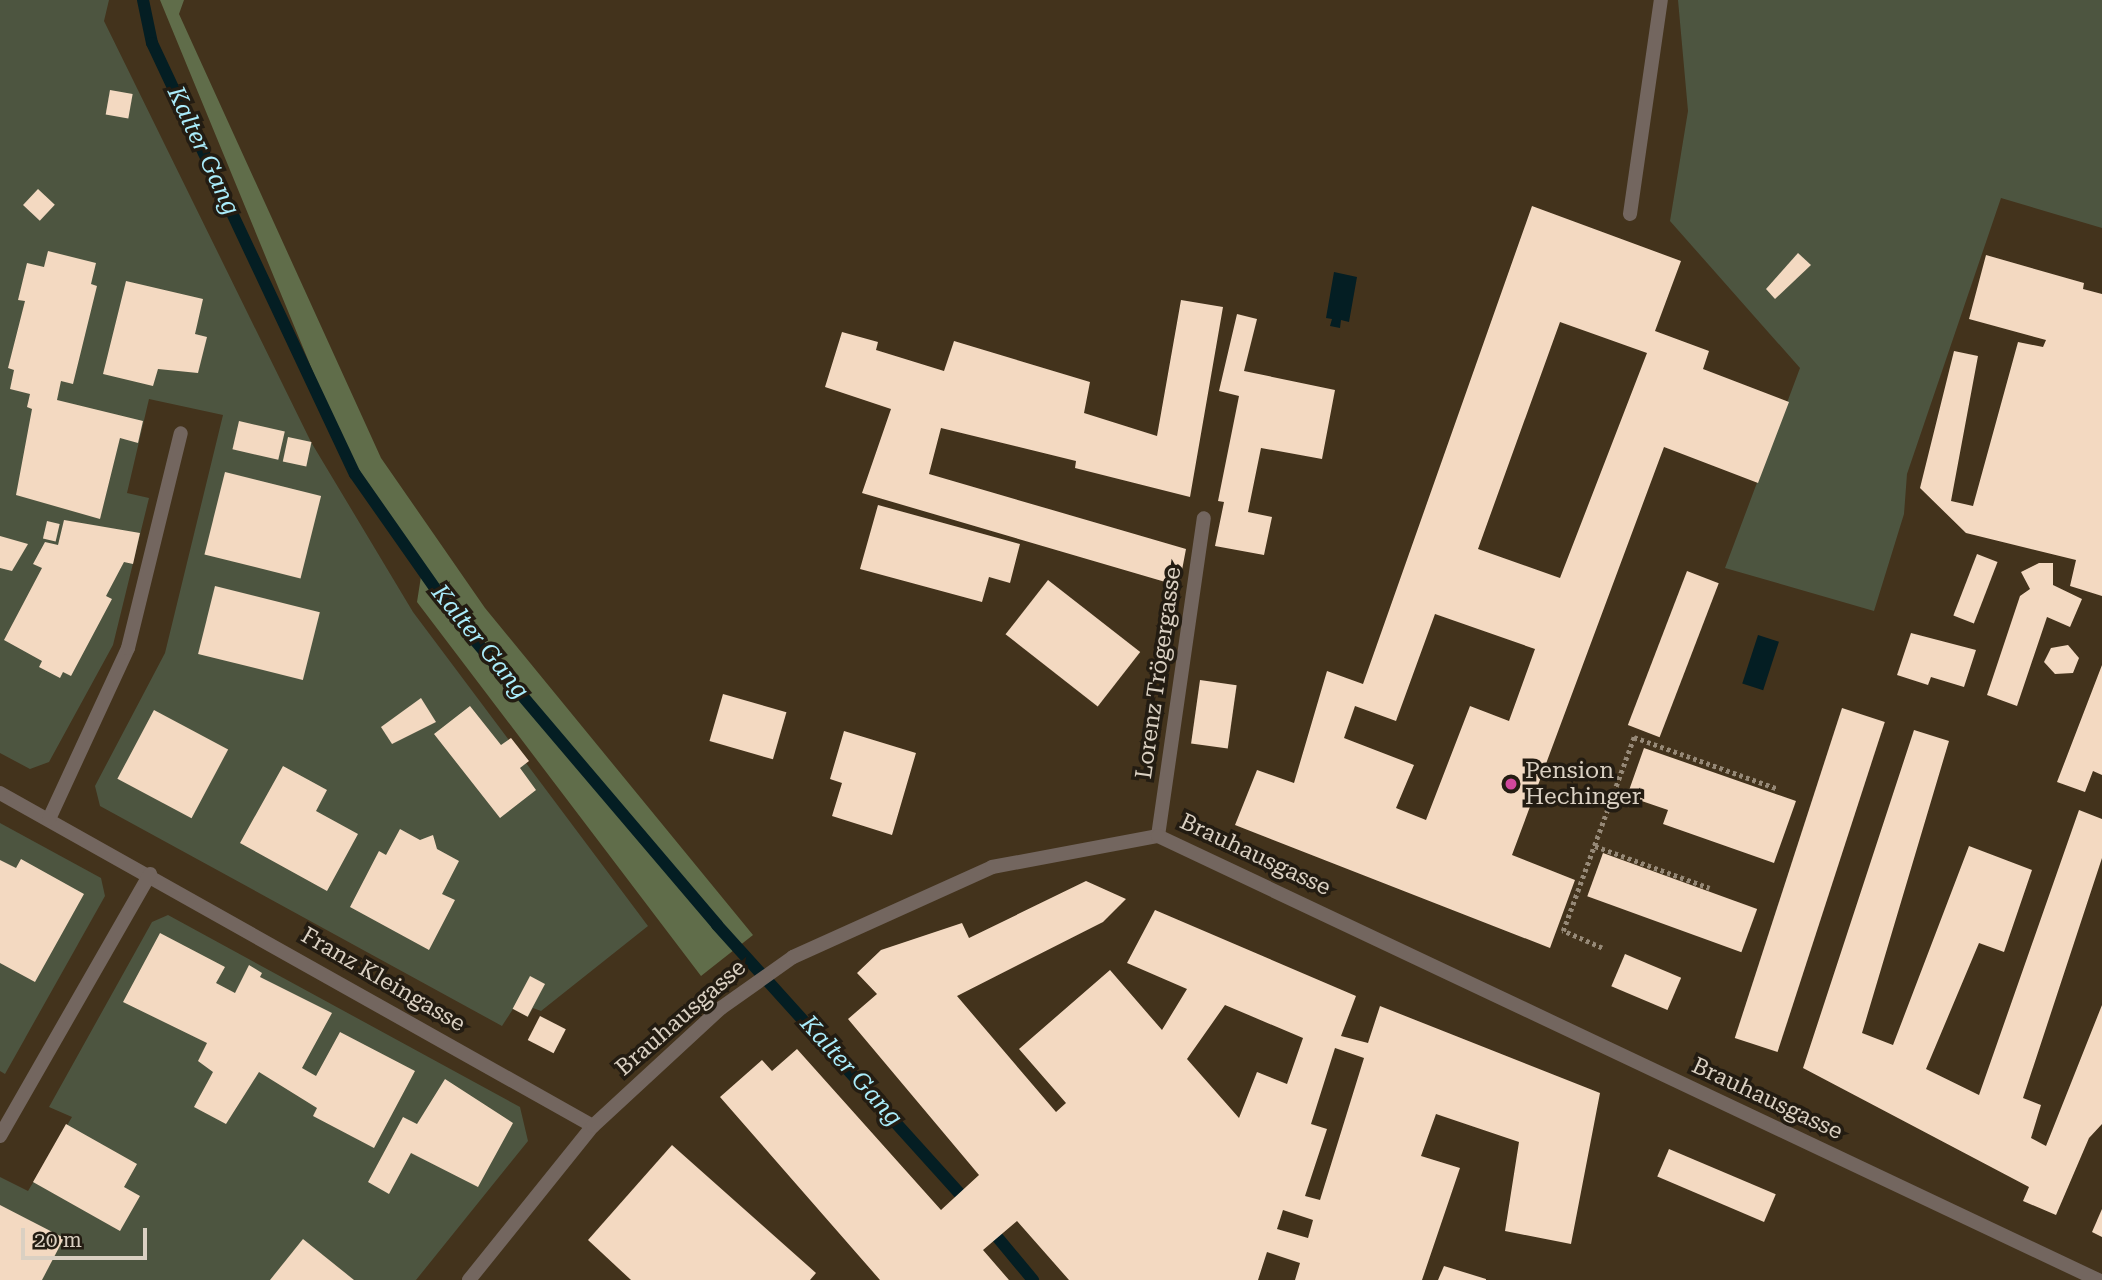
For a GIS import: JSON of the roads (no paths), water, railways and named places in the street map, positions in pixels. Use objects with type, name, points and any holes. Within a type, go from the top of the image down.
[{"type":"street","points":[[1630,214],[1661,0]]},
{"type":"street","points":[[49,819],[128,648],[181,433]]},
{"type":"street","name":"Lorenz Trögergasse","points":[[1158,836],[1204,518]]},
{"type":"street","name":"Franz Kleingasse","points":[[0,793],[150,874],[593,1126]]},
{"type":"street","name":"Brauhausgasse","points":[[469,1280],[593,1126],[740,993],[793,957],[992,867],[1158,836],[2098,1280]]},
{"type":"street","points":[[0,1136],[150,874]]},
{"type":"water","points":[[1334,272],[1357,277],[1349,322],[1341,320],[1340,328],[1330,326],[1332,319],[1326,318]]},
{"type":"water","points":[[1758,635],[1779,642],[1763,690],[1742,684]]},
{"type":"waterway","name":"Kalter Gang","points":[[143,0],[152,43],[355,474],[456,618],[717,925],[959,1193]]},
{"type":"waterway","name":"Kalter Gang","points":[[998,1238],[1033,1280]]},
{"type":"place","name":"Pension Hechinger","points":[[1511,784]]}]
